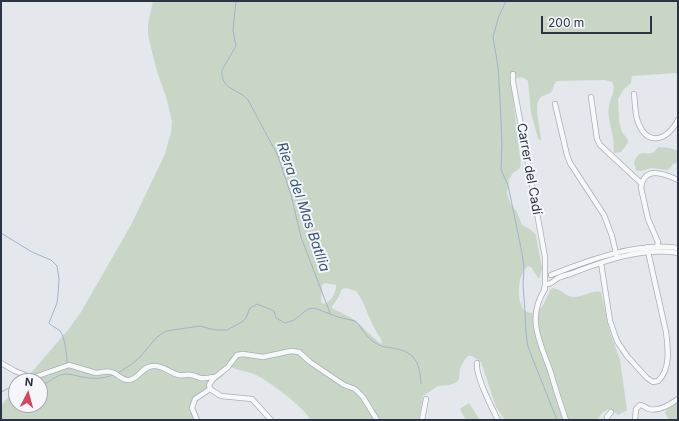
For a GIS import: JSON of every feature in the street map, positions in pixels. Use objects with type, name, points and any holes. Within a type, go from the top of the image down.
[{"type":"street","name":"Carrer del Cadí","points":[[513,74],[513,82],[546,264],[547,270],[554,278],[548,281],[546,264]]},
{"type":"street","points":[[634,94],[637,118],[644,133],[651,137],[663,137],[669,133],[678,120]]},
{"type":"street","points":[[591,97],[597,139],[600,145],[641,183]]},
{"type":"street","points":[[555,104],[570,163],[604,215],[612,236],[616,256]]},
{"type":"street","points":[[657,248],[659,244],[648,219],[640,188],[641,183],[648,175],[658,173],[678,180]]},
{"type":"street","points":[[657,248],[678,253]]},
{"type":"street","points":[[566,420],[536,332],[535,312],[537,303],[548,281],[548,275],[616,256],[657,248],[678,248]]},
{"type":"street","points":[[600,263],[607,293],[610,321],[617,341],[627,356],[647,378],[653,382],[658,381],[666,369],[668,360],[668,345],[647,250]]},
{"type":"street","points":[[548,281],[616,256]]},
{"type":"street","points":[[1,364],[32,378],[69,364],[96,373],[104,370],[115,373],[120,378],[128,380],[135,377],[147,367],[154,366],[161,366],[179,375],[192,375],[205,378],[215,376],[228,367],[238,355],[243,354],[262,357],[291,351],[299,352],[310,362],[344,385],[355,389],[363,397],[377,420]]},
{"type":"street","points":[[477,363],[476,367],[478,376],[498,420]]},
{"type":"street","points":[[197,420],[192,408],[195,399],[210,389],[210,385],[215,376]]},
{"type":"street","points":[[210,389],[222,396],[252,399],[256,401],[271,420]]},
{"type":"street","points":[[422,420],[426,399]]},
{"type":"street","points":[[635,420],[636,409],[640,404],[650,409],[656,409],[678,399]]},
{"type":"street","points":[[607,420],[607,417],[611,412]]},
{"type":"green space","points":[[153,1],[678,1],[678,73],[632,76],[631,83],[623,90],[618,99],[619,121],[622,132],[628,140],[628,143],[621,152],[614,153],[609,118],[609,106],[614,88],[612,82],[605,80],[557,81],[551,92],[541,97],[538,102],[537,112],[541,140],[538,139],[531,113],[528,81],[526,79],[517,78],[511,81],[521,165],[509,179],[507,193],[510,203],[517,212],[522,225],[536,235],[542,269],[539,279],[531,267],[528,266],[523,271],[519,288],[521,305],[525,311],[531,313],[539,310],[552,288],[573,297],[601,292],[609,329],[620,360],[627,410],[618,415],[612,410],[608,409],[602,413],[597,420],[505,420],[496,407],[481,362],[472,356],[468,356],[460,368],[459,379],[457,382],[450,385],[438,386],[423,396],[419,420],[310,420],[302,409],[267,381],[254,374],[230,366],[223,376],[201,392],[197,403],[192,408],[194,420],[1,420],[1,405],[8,398],[8,413],[48,413],[48,373],[31,373],[68,330],[81,312],[131,225],[165,154],[172,122],[148,35],[148,24]],"holes":[[[325,283],[336,285],[335,293],[332,298],[323,304],[321,302],[322,285]],[[346,288],[356,291],[382,341],[381,344],[355,320],[332,308],[342,289]]]},
{"type":"green space","points":[[659,147],[670,148],[678,151],[678,163],[673,164],[668,170],[651,168],[641,171],[636,170],[634,163],[638,155],[654,152]]},
{"type":"green space","points":[[678,401],[678,420],[669,420],[665,413],[666,410]]},
{"type":"green space","points":[[469,403],[480,420],[466,420],[460,409]]},
{"type":"waterway","name":"Riera del Mas Batllia","points":[[236,1],[233,30],[236,46],[222,70],[222,77],[227,85],[248,100],[278,156],[291,195],[301,237],[330,313]]},
{"type":"waterway","points":[[506,1],[499,16],[493,37],[498,67],[500,100],[502,144],[501,170],[508,185],[522,253],[528,347],[557,420]]},
{"type":"waterway","points":[[1,233],[32,252],[51,260],[57,266],[59,279],[57,303],[49,323],[62,334],[67,355],[67,363]]},
{"type":"waterway","points":[[118,373],[132,364],[157,337],[166,331],[200,326],[215,330],[227,330],[242,322],[246,318],[250,308],[257,304],[274,311],[276,318],[285,323],[294,320],[308,309],[314,308],[338,317],[355,321],[375,343],[383,347],[395,348],[404,351],[413,357],[420,372],[421,384]]},
{"type":"waterway","points":[[48,382],[62,374],[70,374],[86,378],[113,375]]},
{"type":"waterway","points":[[1,392],[8,388]]}]
